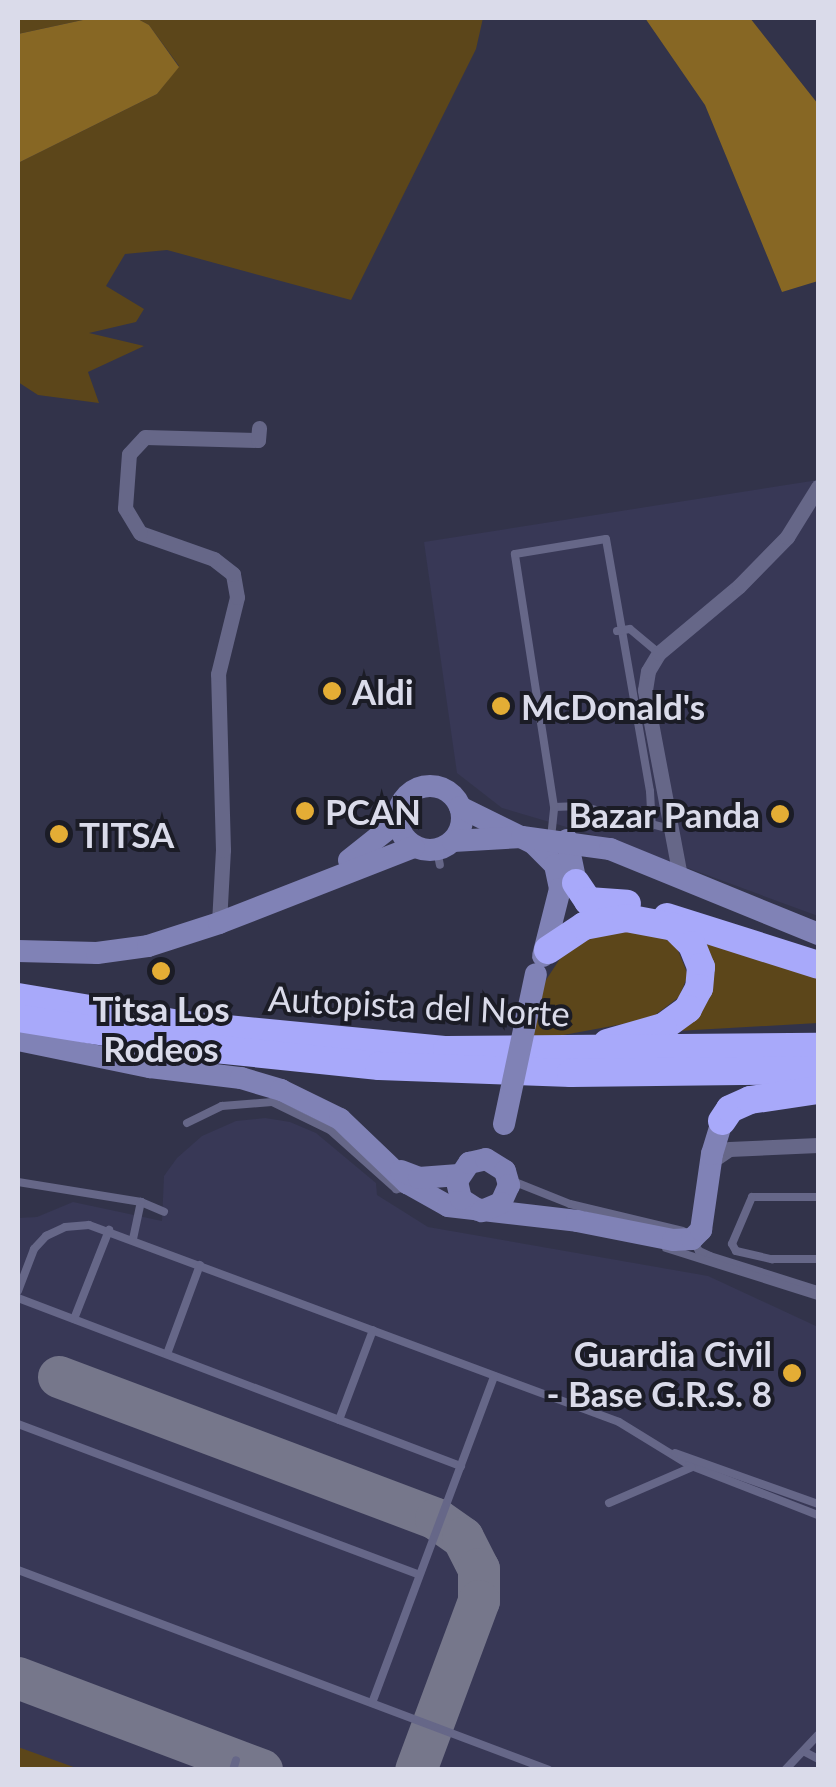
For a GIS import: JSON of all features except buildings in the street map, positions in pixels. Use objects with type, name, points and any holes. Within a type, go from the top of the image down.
[{"type":"highway","points":[[576,883],[588,901],[672,909],[713,922],[728,933]]},
{"type":"highway","points":[[549,948],[604,911],[646,911],[728,933],[818,965]]},
{"type":"highway","points":[[549,948],[596,921],[652,920],[674,927],[692,945],[701,967],[699,988],[688,1009],[663,1026],[577,1052]]},
{"type":"highway","name":"Autopista del Norte","points":[[18,997],[186,1025],[350,1044],[577,1052],[818,1047]]},
{"type":"highway","name":"Autopista del Norte","points":[[18,1018],[204,1048],[378,1066],[571,1073],[818,1070]]},
{"type":"highway","points":[[722,1121],[730,1109],[750,1100],[818,1090]]},
{"type":"main road","points":[[317,882],[368,849],[398,822],[403,801],[419,788],[446,791],[460,808],[522,836],[555,865],[560,889],[549,948],[504,1124],[499,1166],[509,1185],[505,1199],[480,1210]]},
{"type":"main road","points":[[436,851],[462,825],[460,808]]},
{"type":"main road","points":[[398,822],[436,851]]},
{"type":"main road","points":[[18,951],[97,953],[148,946],[219,923],[317,882],[436,851],[522,836],[610,849],[818,934]]},
{"type":"main road","points":[[559,840],[576,883]]},
{"type":"main road","points":[[549,948],[586,866],[610,849]]},
{"type":"main road","points":[[18,1040],[150,1067],[242,1078],[281,1090],[340,1119],[414,1188],[448,1206],[640,1234],[692,1239],[702,1223],[710,1162],[722,1121]]},
{"type":"main road","points":[[398,1170],[419,1178],[459,1175],[474,1160],[499,1166]]},
{"type":"main road","points":[[459,1175],[461,1199],[480,1210]]},
{"type":"street","points":[[219,923],[223,850],[218,674],[237,596],[233,574],[214,558],[140,533],[125,508],[128,454],[145,437],[258,440],[259,428]]},
{"type":"street","points":[[680,876],[645,690],[648,670],[659,653],[739,586],[787,537],[818,487]]},
{"type":"street","points":[[650,863],[670,830]]},
{"type":"street","points":[[722,1121],[734,1137],[756,1146]]},
{"type":"street","points":[[710,1162],[729,1150],[818,1145]]},
{"type":"lane","points":[[559,840],[515,554],[606,539],[650,791],[652,826]]},
{"type":"lane","points":[[617,631],[630,629],[659,653]]},
{"type":"lane","points":[[554,806],[580,806],[670,830]]},
{"type":"lane","points":[[186,1123],[222,1106],[272,1102],[330,1130],[396,1189],[414,1188]]},
{"type":"lane","points":[[499,1166],[519,1185],[570,1204],[672,1227],[692,1239],[699,1251],[770,1272],[818,1293]]},
{"type":"lane","points":[[18,1182],[141,1202],[164,1212]]},
{"type":"lane","points":[[818,1196],[760,1195],[750,1200],[732,1246],[772,1259],[818,1259]]},
{"type":"lane","points":[[133,1239],[141,1202]]},
{"type":"lane","points":[[461,1466],[74,1320],[18,1295],[34,1249],[46,1236],[76,1224],[109,1230],[619,1422],[692,1467],[818,1514]]},
{"type":"lane","points":[[74,1320],[109,1230]]},
{"type":"lane","points":[[640,1234],[663,1248],[818,1293]]},
{"type":"lane","points":[[770,1272],[772,1259]]},
{"type":"lane","points":[[166,1354],[200,1265]]},
{"type":"lane","points":[[339,1420],[373,1330]]},
{"type":"lane","points":[[372,1703],[494,1376]]},
{"type":"lane","points":[[18,1424],[419,1575]]},
{"type":"lane","points":[[652,1445],[818,1504]]},
{"type":"lane","points":[[609,1503],[692,1467]]},
{"type":"lane","points":[[18,1570],[549,1770]]},
{"type":"lane","points":[[785,1770],[818,1735]]},
{"type":"lane","points":[[805,1752],[818,1759]]},
{"type":"shaded area","points":[[18,18],[92,18],[18,34]]},
{"type":"shaded area","points":[[92,18],[136,18],[149,25],[179,67],[157,94],[18,163],[18,34]]},
{"type":"shaded area","points":[[136,18],[483,18],[476,49],[351,300],[167,250],[125,254],[106,286],[144,309],[136,322],[89,333],[144,346],[88,372],[99,403],[38,395],[18,382],[18,163],[157,94],[179,66],[149,25]]},
{"type":"shaded area","points":[[645,18],[750,18],[818,104],[818,281],[782,292],[705,105]]},
{"type":"shaded area","points":[[818,480],[818,916],[617,842],[502,808],[457,773],[424,542]]},
{"type":"shaded area","points":[[610,927],[657,931],[677,948],[688,975],[679,997],[650,1019],[531,1041],[544,983],[563,954]]},
{"type":"shaded area","points":[[695,934],[818,976],[818,1023],[677,1031],[703,1008]]},
{"type":"shaded area","points":[[265,1118],[290,1122],[316,1133],[376,1183],[377,1195],[428,1227],[708,1276],[818,1327],[818,1769],[18,1770],[18,1218],[37,1217],[73,1202],[162,1221],[164,1176],[177,1158],[202,1136],[236,1121]]},
{"type":"shaded area","points":[[18,1747],[79,1769],[18,1769]]},
{"type":"taxiway","points":[[59,1377],[436,1519],[463,1538],[479,1569],[479,1601],[416,1770]]},
{"type":"taxiway","points":[[18,1678],[262,1770]]},
{"type":"place","name":"Aldi","points":[[332,691]]},
{"type":"place","name":"McDonald's","points":[[501,706]]},
{"type":"place","name":"PCAN","points":[[305,811]]},
{"type":"place","name":"Bazar Panda","points":[[780,814]]},
{"type":"place","name":"TITSA","points":[[59,834]]},
{"type":"place","name":"Titsa Los Rodeos","points":[[161,971]]},
{"type":"place","name":"Guardia Civil - Base G.R.S. 8","points":[[792,1373]]}]
